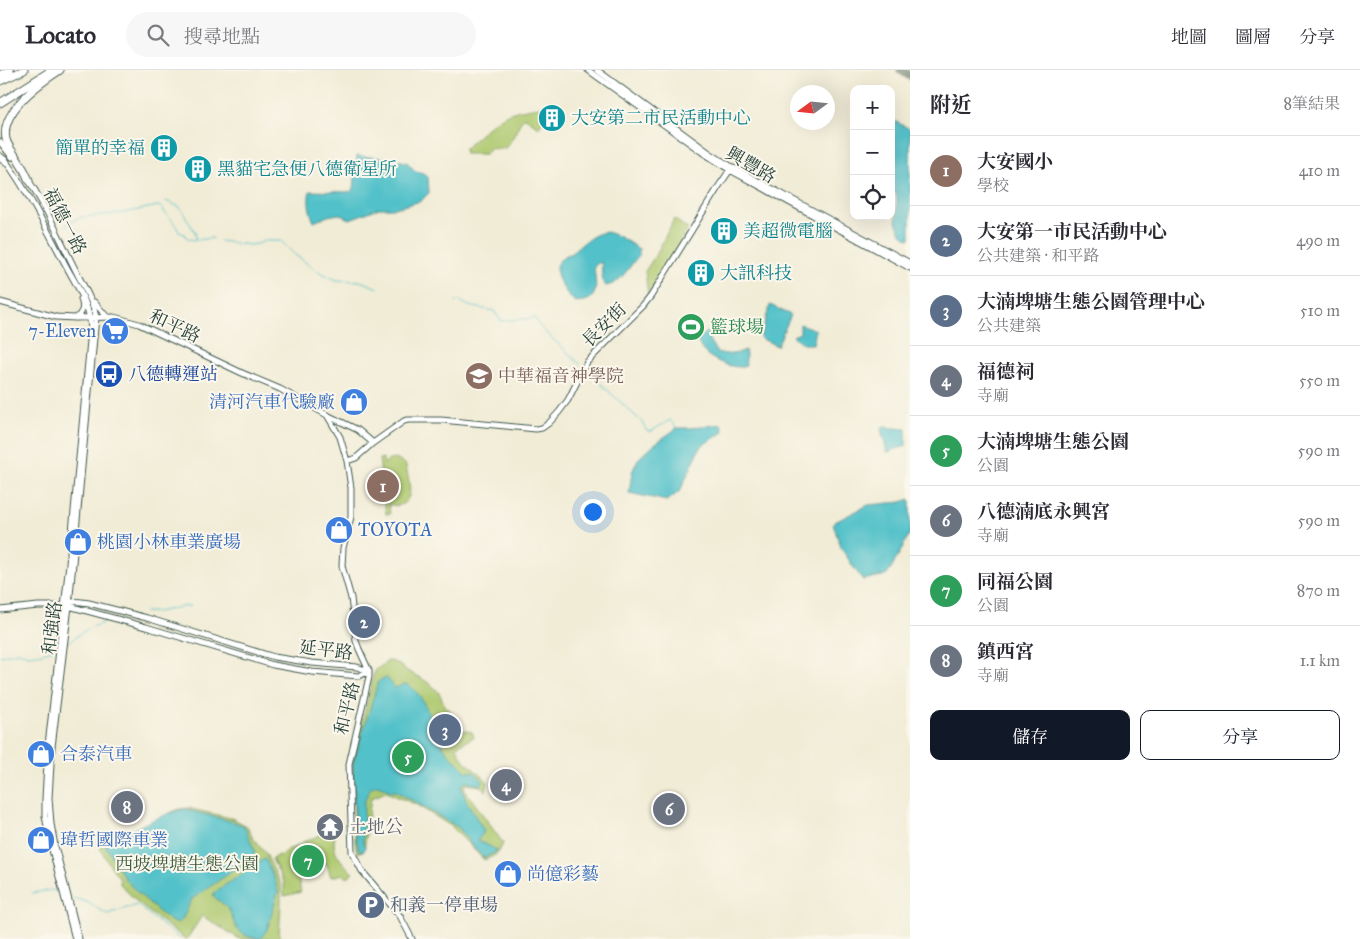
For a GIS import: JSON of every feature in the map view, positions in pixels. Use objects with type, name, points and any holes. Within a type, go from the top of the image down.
[{"type":"highway","points":[[0,75],[10,70]]},
{"type":"highway","points":[[0,81],[24,70]]},
{"type":"highway","points":[[0,103],[52,70]]},
{"type":"highway","points":[[29,180],[9,146],[5,125],[12,111],[19,103],[60,70]]},
{"type":"street","name":"興豐路","points":[[588,70],[702,152],[910,268]]},
{"type":"street","name":"興豐路","points":[[597,70],[731,169],[910,263]]},
{"type":"street","name":"福德一路","points":[[0,142],[38,194],[79,279],[91,299],[94,317]]},
{"type":"street","name":"福德一路","points":[[2,158],[34,204],[94,317]]},
{"type":"street","name":"長安街","points":[[347,461],[356,458],[373,443],[408,420],[441,420],[536,429],[542,428],[549,423],[568,400],[587,362],[651,296],[731,169]]},
{"type":"street","points":[[71,276],[83,305],[81,313],[75,318]]},
{"type":"street","points":[[91,299],[107,317]]},
{"type":"street","name":"和平路","points":[[0,302],[53,316],[126,319],[280,389],[358,430],[373,443]]},
{"type":"street","name":"和強路","points":[[75,939],[52,853],[46,816],[46,773],[67,605],[90,338],[94,317]]},
{"type":"street","name":"和平路","points":[[327,415],[340,437],[347,461],[351,488],[351,517],[343,548],[342,566],[351,598],[356,641],[369,671],[349,764],[352,852],[362,871],[400,916],[412,939]]},
{"type":"street","name":"延平路","points":[[0,610],[67,605],[79,601],[274,656],[312,663],[357,667],[369,671]]},
{"type":"street","name":"延平路","points":[[67,605],[290,668],[359,676],[369,671]]},
{"type":"street","name":"和強路","points":[[59,668],[50,774],[50,812],[57,852],[79,939]]},
{"type":"green space","points":[[551,106],[539,127],[523,118],[505,148],[492,148],[486,154],[465,154],[464,150],[473,140],[504,116],[519,110]]},
{"type":"green space","points":[[674,219],[688,229],[648,295],[645,271],[657,253]]},
{"type":"green space","points":[[383,458],[384,464],[389,460],[395,459],[406,465],[410,485],[409,495],[404,503],[396,506],[389,504],[390,514],[386,514],[379,459]]},
{"type":"green space","points":[[388,661],[397,663],[432,686],[449,709],[454,726],[472,732],[474,737],[457,746],[465,762],[488,782],[486,791],[480,786],[467,784],[464,786],[503,843],[498,853],[493,856],[484,860],[451,826],[415,804],[386,792],[371,798],[364,851],[357,853],[352,764],[374,673]]},
{"type":"green space","name":"西坡埤塘生態公園","points":[[188,808],[234,819],[247,826],[252,837],[266,854],[281,885],[279,939],[240,939],[202,916],[187,939],[185,939],[140,905],[120,884],[119,877],[99,846],[178,809]]},
{"type":"green space","points":[[335,829],[334,845],[336,853],[353,873],[347,878],[343,874],[331,877],[327,864],[298,869],[297,873],[301,892],[284,896],[284,883],[272,859],[303,842]]},
{"type":"water","points":[[895,121],[910,129],[910,239],[901,233],[896,222],[897,197],[895,193]]},
{"type":"water","points":[[357,156],[407,162],[415,171],[423,173],[428,177],[429,193],[421,201],[395,208],[379,208],[350,219],[339,214],[314,222],[309,207],[310,191],[350,192],[354,188]]},
{"type":"water","points":[[607,232],[620,237],[639,249],[639,255],[621,278],[606,286],[602,278],[602,263],[598,263],[594,267],[596,287],[593,296],[583,301],[575,302],[560,282],[557,265],[566,255],[570,254],[587,240]]},
{"type":"water","points":[[770,305],[791,315],[777,346],[760,338]]},
{"type":"water","points":[[800,324],[816,330],[813,344],[803,344],[793,336],[800,333]]},
{"type":"water","points":[[706,332],[709,334],[709,340],[717,352],[731,354],[745,350],[746,366],[736,367],[724,364],[705,353],[698,343]]},
{"type":"water","points":[[722,424],[724,432],[701,446],[680,491],[667,501],[629,493],[632,472],[638,459],[653,445],[677,428]]},
{"type":"water","points":[[883,427],[906,429],[906,446],[887,452],[881,430]]},
{"type":"water","points":[[910,499],[910,533],[887,575],[863,580],[840,546],[833,523],[868,505],[901,502]]},
{"type":"water","points":[[387,678],[395,688],[405,684],[412,687],[428,711],[445,749],[467,772],[474,772],[483,781],[481,785],[466,782],[461,786],[467,802],[484,832],[478,840],[498,851],[484,858],[472,846],[459,828],[396,791],[390,791],[378,785],[371,787],[364,802],[363,843],[365,846],[364,851],[359,851],[356,838],[353,764],[378,682]]},
{"type":"water","points":[[184,809],[244,826],[255,851],[253,857],[192,899],[182,920],[176,923],[159,912],[134,889],[125,879],[105,845],[133,829]]},
{"type":"water","points":[[264,859],[275,880],[278,892],[267,930],[261,938],[254,938],[238,930],[231,913],[213,895]]},
{"type":"waterway","points":[[166,201],[180,207],[195,232],[196,239]]},
{"type":"waterway","points":[[65,226],[82,217],[123,213],[158,206],[163,208],[179,232],[188,239],[213,238]]},
{"type":"waterway","points":[[220,241],[249,245],[264,241],[281,241],[295,255],[316,270],[336,280],[360,281],[378,288]]},
{"type":"waterway","points":[[455,302],[460,301],[469,306],[494,311],[501,321],[535,318],[541,328],[580,364]]},
{"type":"waterway","points":[[586,370],[642,422],[646,430],[650,432],[670,420],[677,428]]},
{"type":"waterway","points":[[145,612],[157,612],[191,606]]},
{"type":"waterway","points":[[67,644],[86,630],[109,622]]},
{"type":"waterway","points":[[0,656],[18,652],[29,655],[43,653],[56,648]]},
{"type":"waterway","points":[[32,893],[52,890],[57,892]]},
{"type":"waterway","points":[[73,898],[87,902],[107,914],[137,905],[180,939]]},
{"type":"taxiway","points":[[901,70],[910,76]]},
{"type":"place","name":"大安第二市民活動中心","points":[[552,118]]},
{"type":"place","name":"簡單的幸福","points":[[164,148]]},
{"type":"place","name":"黑貓宅急便八德衛星所","points":[[198,169]]},
{"type":"place","name":"美超微電腦","points":[[724,231]]},
{"type":"place","name":"大訊科技","points":[[701,273]]},
{"type":"place","name":"籃球場","points":[[691,327]]},
{"type":"place","name":"7-Eleven","points":[[115,331]]},
{"type":"place","name":"八德轉運站","points":[[109,374]]},
{"type":"place","name":"中華福音神學院","points":[[479,376]]},
{"type":"place","name":"清河汽車代驗廠","points":[[354,402]]},
{"type":"place","name":"大安國小","points":[[383,486]]},
{"type":"place","name":"TOYOTA","points":[[339,530]]},
{"type":"place","name":"桃園小林車業廣場","points":[[78,542]]},
{"type":"place","name":"大安第一市民活動中心","points":[[364,622]]},
{"type":"place","name":"大湳埤塘生態公園管理中心","points":[[445,730]]},
{"type":"place","name":"合泰汽車","points":[[41,754]]},
{"type":"place","name":"大湳埤塘生態公園","points":[[408,757]]},
{"type":"place","name":"福德祠","points":[[506,785]]},
{"type":"place","name":"鎮西宮","points":[[127,807]]},
{"type":"place","name":"八德湳底永興宮","points":[[669,809]]},
{"type":"place","name":"土地公","points":[[330,827]]},
{"type":"place","name":"瑋哲國際車業","points":[[41,840]]},
{"type":"place","name":"同福公園","points":[[308,861]]},
{"type":"place","name":"尚億彩藝","points":[[508,874]]},
{"type":"place","name":"和義一停車場","points":[[371,905]]}]
